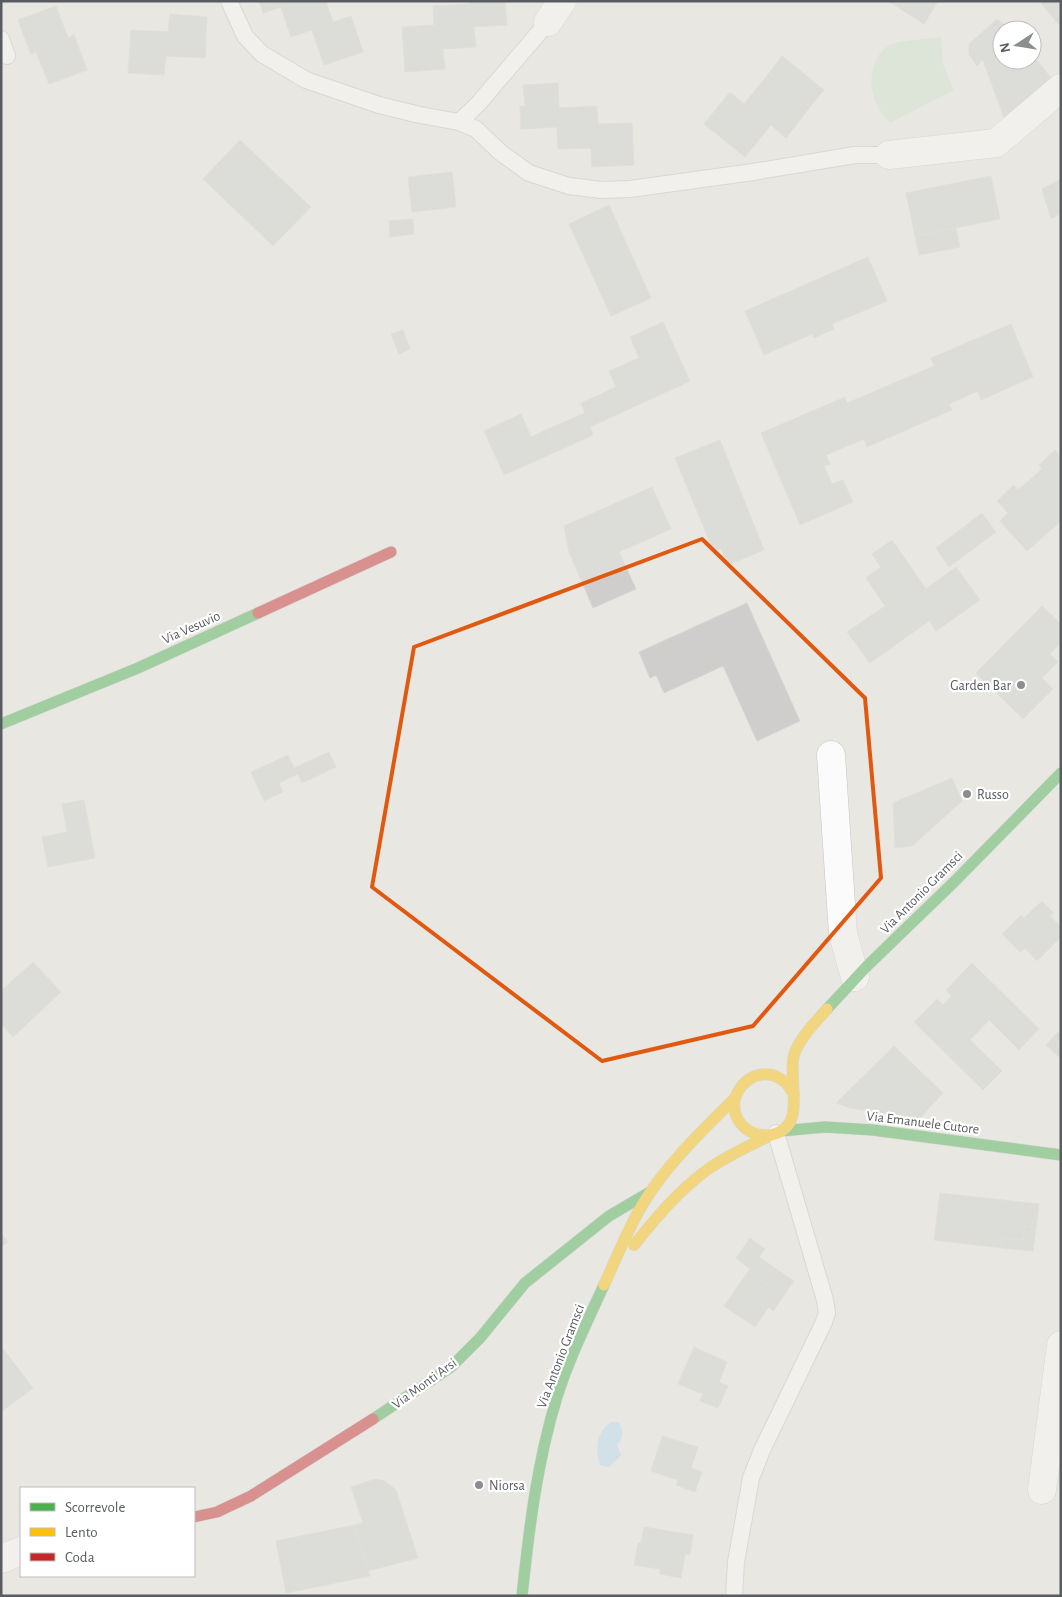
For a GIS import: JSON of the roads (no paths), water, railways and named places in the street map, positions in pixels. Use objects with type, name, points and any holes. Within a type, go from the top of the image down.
[{"type":"main road","name":"Via Vesuvio","points":[[1,724],[138,668],[392,552]]},
{"type":"main road","name":"Via Antonio Gramsci","points":[[804,1035],[855,977],[939,896],[1061,772]]},
{"type":"main road","points":[[783,1048],[804,1035]]},
{"type":"main road","points":[[608,1277],[668,1204],[692,1181],[720,1162],[786,1127],[793,1117],[796,1106],[792,1066],[804,1035]]},
{"type":"main road","points":[[608,1277],[626,1233],[650,1192],[673,1164],[735,1098],[740,1087],[762,1064]]},
{"type":"main road","points":[[749,1078],[760,1074],[772,1074],[788,1083],[794,1094]]},
{"type":"main road","points":[[735,1098],[736,1116],[743,1126],[759,1135],[776,1133]]},
{"type":"main road","name":"Via Emanuele Cutore","points":[[776,1133],[825,1127],[873,1130],[1061,1156]]},
{"type":"main road","name":"Via Monti Arsi","points":[[195,1517],[217,1512],[251,1496],[413,1394],[451,1367],[480,1338],[525,1283],[609,1216],[650,1192]]},
{"type":"main road","name":"Via Antonio Gramsci","points":[[522,1596],[526,1550],[540,1468],[557,1398],[582,1334],[608,1277]]},
{"type":"street","points":[[889,155],[996,143],[1061,88]]},
{"type":"street","points":[[831,755],[843,934],[855,977]]},
{"type":"street","points":[[1042,1490],[1061,1345]]},
{"type":"street","points":[[1,1559],[20,1551]]},
{"type":"lane","points":[[229,1],[245,36],[262,54],[306,80],[379,105],[459,122],[476,129],[500,152],[529,173],[568,186],[601,190],[630,189],[753,172],[855,155],[889,155]]},
{"type":"lane","points":[[459,122],[478,104],[555,12]]},
{"type":"lane","points":[[1,39],[7,56]]},
{"type":"lane","points":[[734,1596],[736,1562],[751,1478],[762,1450],[827,1313],[825,1300],[776,1133]]},
{"type":"water","points":[[611,1422],[619,1422],[622,1434],[617,1445],[621,1455],[609,1467],[600,1465],[597,1447],[602,1431]]},
{"type":"place","name":"Garden Bar","points":[[1021,685]]},
{"type":"place","name":"Russo","points":[[967,794]]},
{"type":"place","name":"Niorsa","points":[[479,1485]]}]
